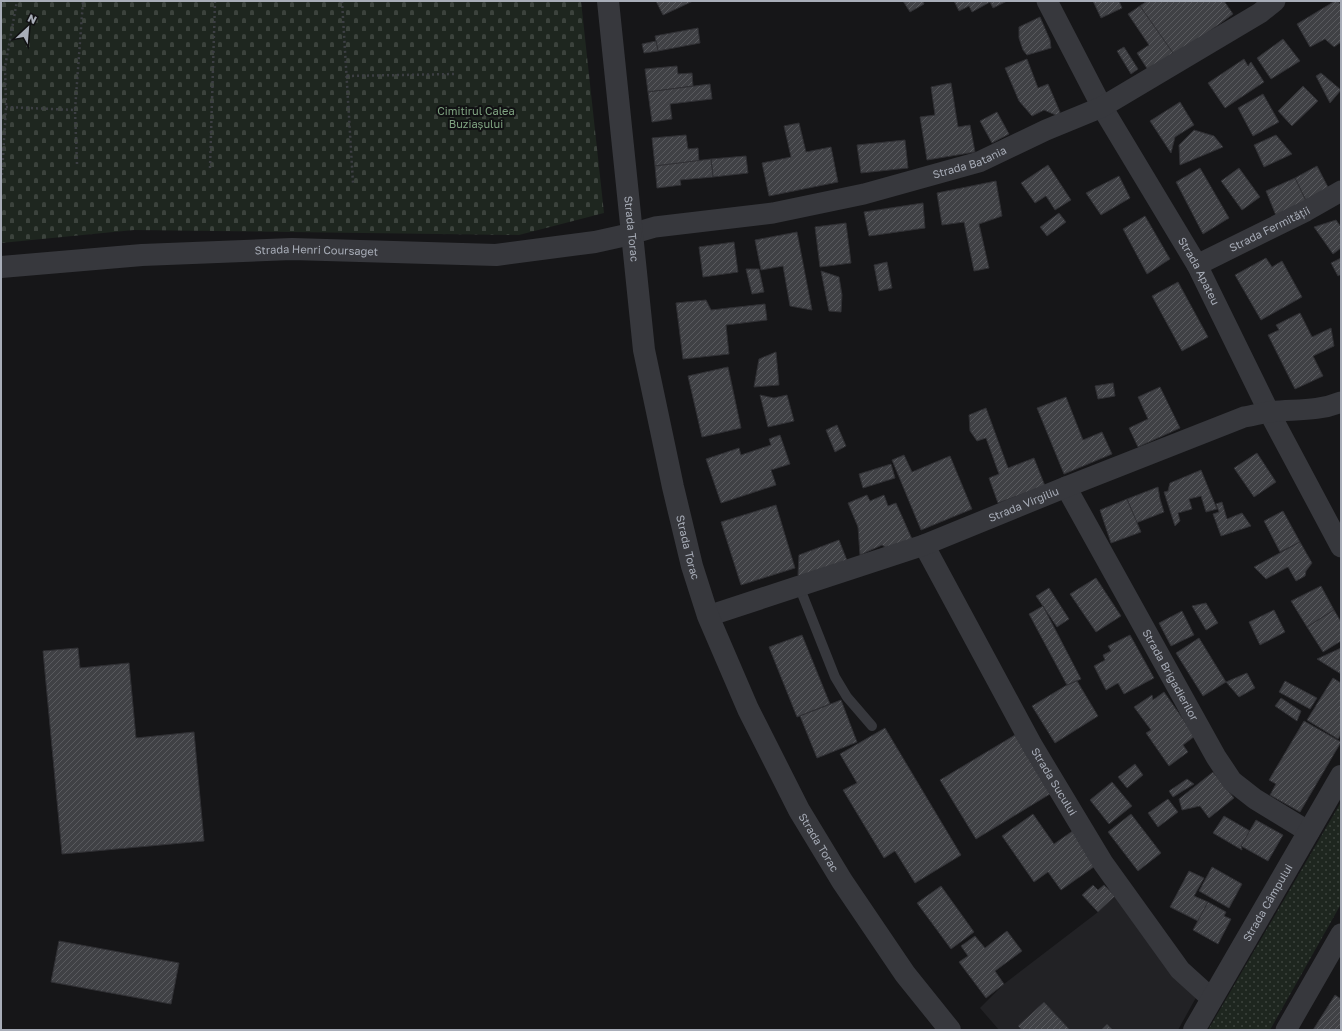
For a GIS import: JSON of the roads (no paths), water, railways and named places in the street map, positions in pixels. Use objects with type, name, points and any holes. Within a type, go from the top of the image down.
[{"type":"street","name":"Strada Torac","points":[[608,1],[644,350],[692,566],[708,616],[748,709],[799,810],[842,881],[905,974],[950,1030]]},
{"type":"street","name":"Strada Apateu","points":[[1046,1],[1102,107],[1197,265],[1269,412],[1341,547]]},
{"type":"street","name":"Strada Batania","points":[[631,234],[655,227],[773,213],[864,194],[979,162],[1046,130],[1102,107],[1260,13],[1275,1]]},
{"type":"street","name":"Strada Fermității","points":[[1197,265],[1306,211],[1341,191]]},
{"type":"street","name":"Strada Henri Coursaget","points":[[1,267],[142,255],[292,249],[496,255],[595,242],[631,234]]},
{"type":"street","name":"Strada Virgiliu","points":[[708,616],[924,545],[1244,417],[1269,412],[1297,411],[1330,406],[1341,402]]},
{"type":"street","name":"Strada Brigadierilor","points":[[1066,487],[1212,750],[1232,781],[1255,800],[1309,832]]},
{"type":"street","name":"Strada Sucului","points":[[924,545],[1032,745],[1103,863],[1180,970],[1212,999]]},
{"type":"street","name":"Strada Câmpului","points":[[1194,1030],[1341,776]]},
{"type":"street","points":[[1286,1030],[1341,934]]},
{"type":"lane","points":[[799,586],[835,677],[847,697],[872,726]]},
{"type":"park label","name":"Cimitirul Calea Buziașului","points":[[476,117]]}]
